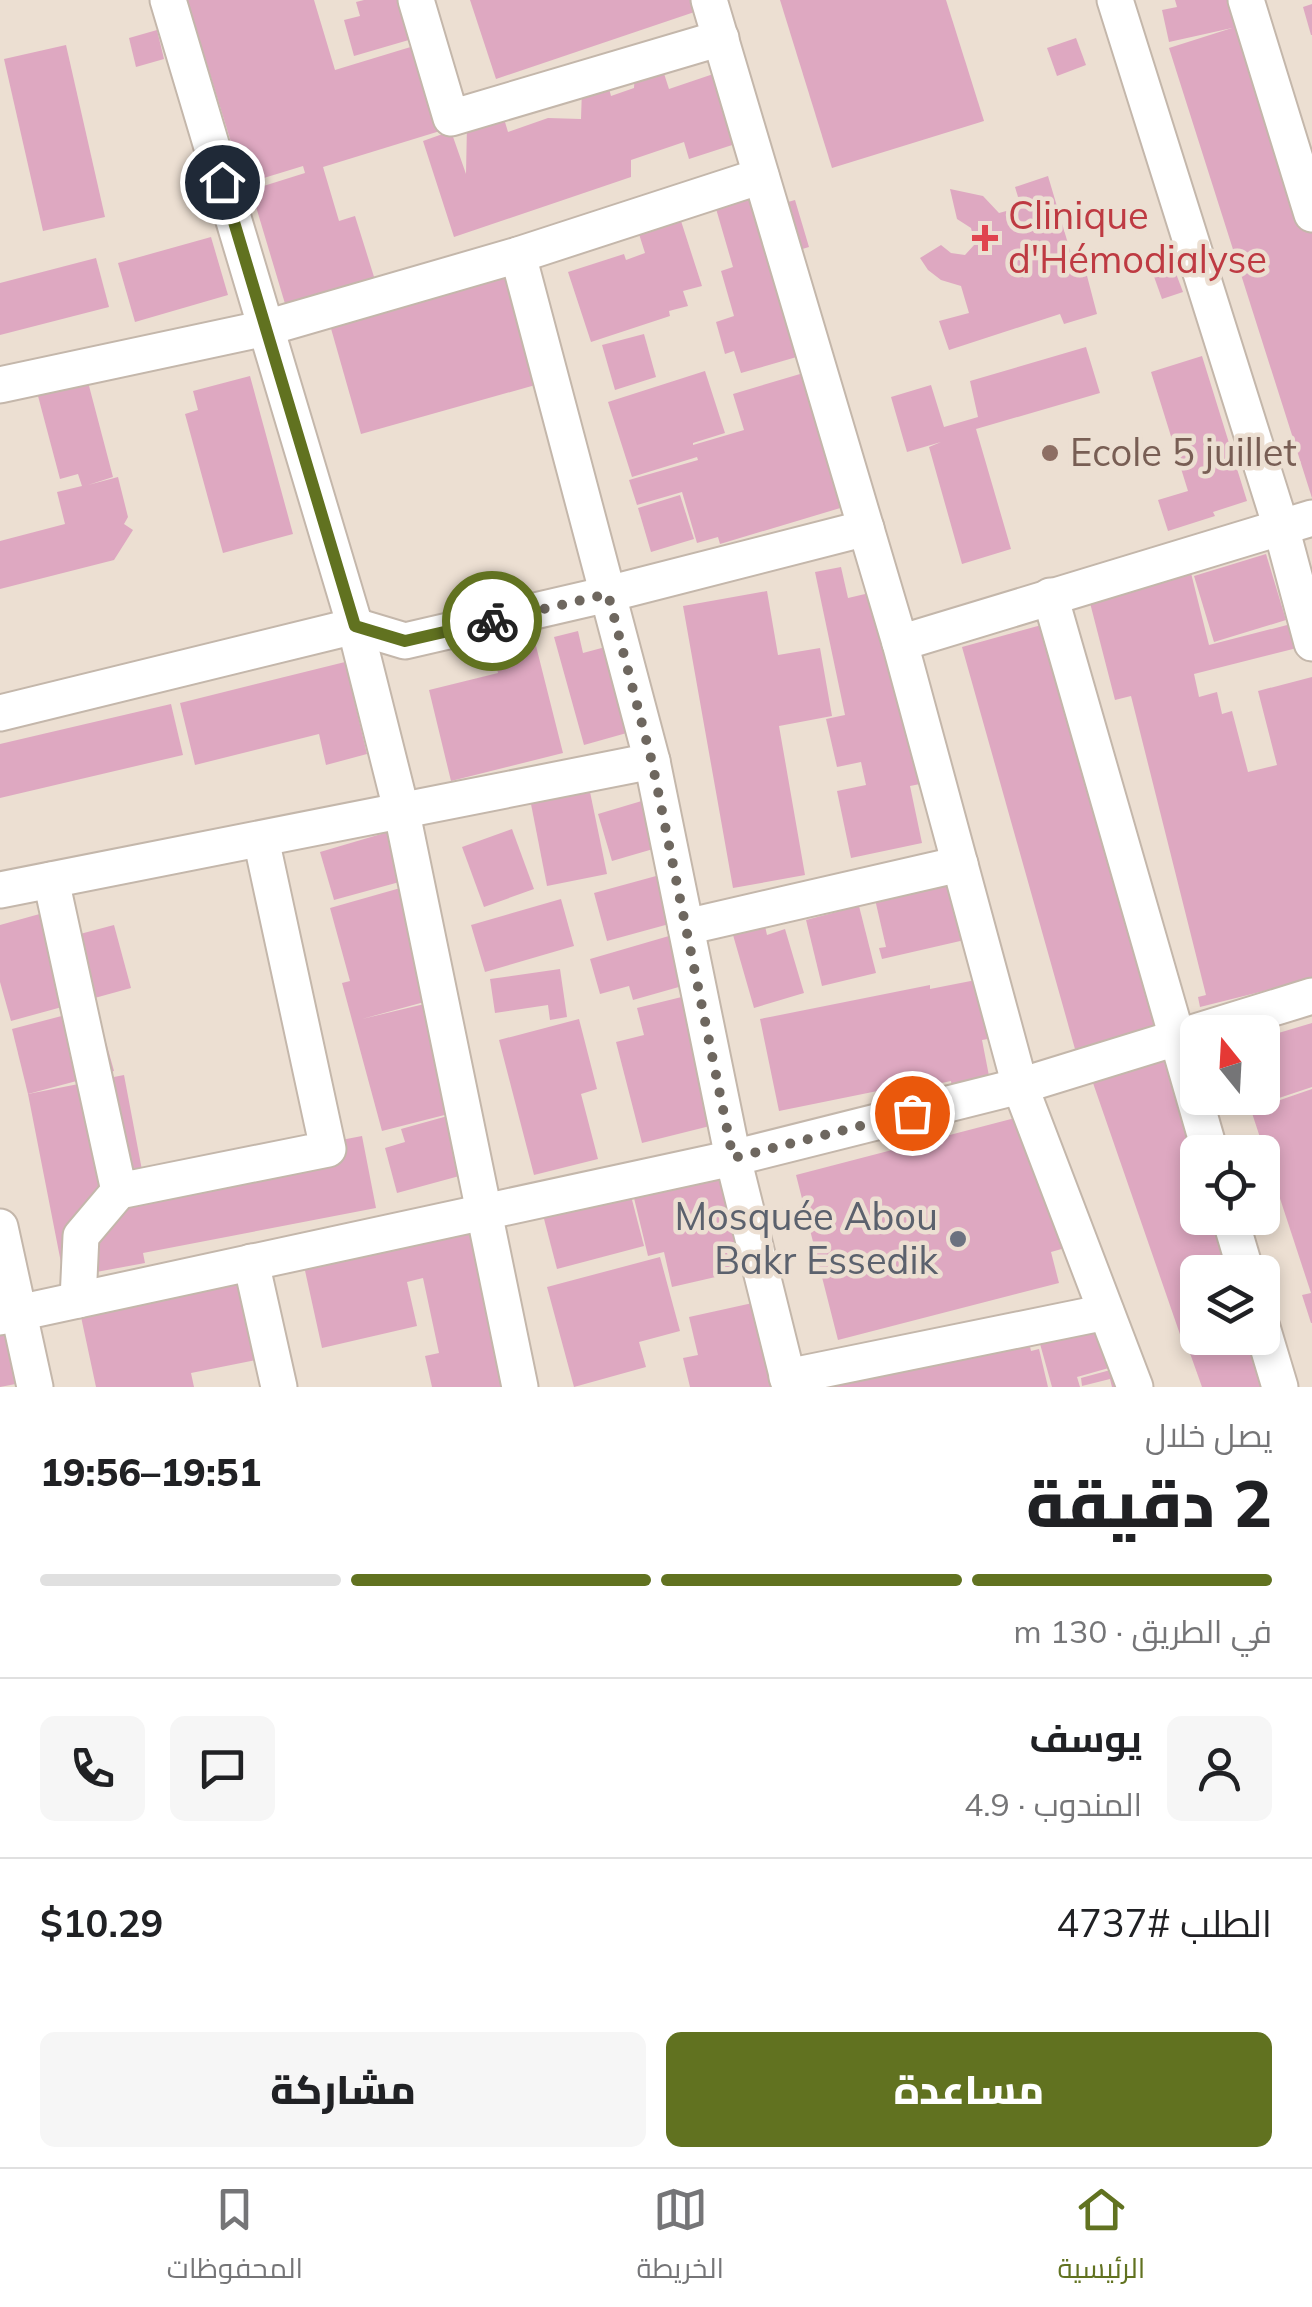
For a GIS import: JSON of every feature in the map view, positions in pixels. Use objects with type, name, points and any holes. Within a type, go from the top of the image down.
[{"type":"street","points":[[168,0],[355,626],[402,813],[520,1387]]},
{"type":"street","points":[[416,0],[452,118],[720,38]]},
{"type":"street","points":[[709,0],[900,642],[1020,1086],[1135,1387]]},
{"type":"street","points":[[1115,0],[1296,522],[1312,643]]},
{"type":"street","points":[[1246,0],[1312,214]]},
{"type":"street","points":[[0,386],[266,328],[518,255],[761,176]]},
{"type":"street","points":[[518,255],[652,762],[733,1158],[788,1382],[1106,1312]]},
{"type":"street","points":[[900,642],[1296,522]]},
{"type":"street","points":[[0,713],[355,626],[405,641],[866,528]]},
{"type":"street","points":[[1050,596],[1205,1135]]},
{"type":"street","points":[[0,890],[652,762]]},
{"type":"street","points":[[78,1300],[82,1236],[119,1191],[328,1149],[261,840]]},
{"type":"street","points":[[686,927],[960,864]]},
{"type":"street","points":[[51,880],[119,1191]]},
{"type":"street","points":[[9,1315],[733,1158],[1020,1086],[1312,996]]},
{"type":"street","points":[[0,1227],[9,1315],[35,1387]]},
{"type":"street","points":[[251,1262],[279,1387]]},
{"type":"street","points":[[1270,1355],[1280,1387]]},
{"type":"building","points":[[187,0],[314,0],[335,70],[427,42],[453,127],[323,167],[339,221],[355,216],[375,280],[286,307],[251,190],[305,173],[303,166],[244,184]]},
{"type":"building","points":[[434,0],[443,30],[354,56],[344,20],[360,16],[356,2]]},
{"type":"building","points":[[470,0],[727,0],[727,1],[496,79]]},
{"type":"building","points":[[780,0],[946,0],[984,121],[832,168]]},
{"type":"building","points":[[1175,0],[1247,0],[1312,200],[1312,498],[1169,48],[1232,28],[1169,42],[1162,10],[1177,7]]},
{"type":"building","points":[[1312,4],[1312,35],[1311,35],[1303,7]]},
{"type":"building","points":[[157,30],[164,59],[136,67],[129,38]]},
{"type":"building","points":[[1076,38],[1086,65],[1057,76],[1047,48]]},
{"type":"building","points":[[66,45],[105,217],[43,231],[4,59]]},
{"type":"building","points":[[660,61],[669,89],[737,66],[760,136],[689,159],[684,142],[631,160],[631,177],[454,237],[423,141],[451,131],[466,174],[467,124],[502,112],[508,132],[548,118],[581,119],[582,89],[607,81],[611,96],[634,88],[635,69]]},
{"type":"building","points":[[1048,176],[1077,274],[1086,272],[1097,314],[1064,324],[1060,314],[949,350],[939,321],[969,313],[961,286],[941,280],[920,258],[941,245],[951,253],[965,255],[975,244],[971,228],[957,219],[950,189],[983,196],[999,213],[1021,207],[1015,187]]},
{"type":"building","points":[[766,180],[774,206],[795,200],[809,247],[779,256],[807,354],[741,373],[734,351],[725,354],[716,322],[734,316],[721,271],[733,267],[712,195]]},
{"type":"building","points":[[681,221],[702,286],[683,291],[688,306],[669,311],[670,316],[591,342],[568,272],[624,254],[626,260],[645,253],[639,234]]},
{"type":"building","points":[[211,237],[228,295],[135,322],[118,263]]},
{"type":"building","points":[[96,258],[109,307],[0,335],[0,283]]},
{"type":"building","points":[[1172,263],[1183,292],[1162,299],[1152,271]]},
{"type":"building","points":[[521,268],[553,380],[361,434],[330,325]]},
{"type":"building","points":[[644,334],[656,377],[615,390],[602,345]]},
{"type":"building","points":[[1086,347],[1100,393],[976,429],[1011,549],[962,564],[929,447],[941,442],[907,452],[891,397],[931,385],[944,427],[978,417],[970,381]]},
{"type":"building","points":[[1202,356],[1247,501],[1168,531],[1158,500],[1188,491],[1151,372]]},
{"type":"building","points":[[817,369],[857,503],[720,544],[718,537],[697,543],[682,492],[637,505],[629,480],[698,460],[697,457],[632,477],[608,402],[705,371],[725,433],[693,445],[744,430],[733,394]]},
{"type":"building","points":[[250,376],[293,534],[223,553],[185,414],[198,410],[193,391]]},
{"type":"building","points":[[88,382],[113,477],[88,485],[118,477],[128,517],[124,524],[133,530],[114,560],[0,589],[0,541],[65,524],[57,492],[82,486],[78,474],[60,479],[38,396]]},
{"type":"building","points":[[680,495],[694,539],[651,552],[638,508]]},
{"type":"building","points":[[1266,554],[1286,620],[1214,642],[1194,576]]},
{"type":"building","points":[[841,567],[848,598],[878,591],[920,784],[910,786],[922,843],[851,858],[837,791],[866,785],[861,762],[837,767],[826,719],[845,715],[815,572]]},
{"type":"building","points":[[1191,573],[1209,645],[1291,624],[1297,648],[1194,674],[1199,697],[1217,692],[1222,714],[1232,711],[1248,772],[1277,765],[1258,691],[1312,677],[1312,979],[1200,1007],[1198,997],[1206,995],[1131,696],[1115,700],[1089,599]]},
{"type":"building","points":[[767,591],[778,655],[820,648],[832,716],[779,726],[805,875],[733,888],[683,606]]},
{"type":"building","points":[[1056,621],[1170,1022],[1075,1049],[962,647]]},
{"type":"building","points":[[578,631],[583,653],[624,642],[648,727],[584,745],[554,637]]},
{"type":"building","points":[[535,642],[563,753],[451,781],[429,690],[498,673],[493,652]]},
{"type":"building","points":[[345,662],[367,754],[326,765],[319,734],[195,765],[180,703]]},
{"type":"building","points":[[171,704],[183,755],[0,798],[0,744]]},
{"type":"building","points":[[590,792],[607,874],[547,886],[531,804]]},
{"type":"building","points":[[645,800],[660,847],[612,861],[598,814]]},
{"type":"building","points":[[512,829],[534,889],[484,907],[462,847]]},
{"type":"building","points":[[388,832],[403,881],[334,900],[320,852]]},
{"type":"building","points":[[678,870],[691,918],[607,941],[594,893]]},
{"type":"building","points":[[954,876],[969,939],[882,959],[879,948],[886,947],[874,895]]},
{"type":"building","points":[[418,883],[439,998],[362,1019],[441,1000],[468,1109],[382,1131],[342,983],[350,981],[330,908]]},
{"type":"building","points":[[561,899],[574,946],[485,972],[471,925]]},
{"type":"building","points":[[72,905],[80,934],[114,925],[131,988],[11,1021],[0,982],[0,925]]},
{"type":"building","points":[[859,906],[876,973],[822,986],[806,920]]},
{"type":"building","points":[[765,926],[767,935],[785,929],[804,993],[754,1008],[733,935]]},
{"type":"building","points":[[693,929],[707,979],[633,1000],[629,986],[600,994],[590,959]]},
{"type":"building","points":[[560,969],[567,1017],[550,1020],[548,1005],[495,1013],[490,979]]},
{"type":"building","points":[[981,979],[993,1038],[982,1040],[990,1081],[952,1088],[951,1081],[913,1089],[912,1084],[779,1111],[760,1019],[930,985],[930,989]]},
{"type":"building","points":[[710,990],[742,1118],[642,1143],[616,1042],[644,1035],[637,1008]]},
{"type":"building","points":[[96,1007],[114,1071],[28,1094],[12,1029]]},
{"type":"building","points":[[579,1019],[597,1089],[581,1094],[598,1159],[534,1175],[499,1040]]},
{"type":"building","points":[[1312,1023],[1312,1087],[1280,1098],[1280,1033]]},
{"type":"building","points":[[1179,1053],[1180,1115],[1191,1115],[1195,1135],[1180,1135],[1180,1235],[1243,1235],[1250,1255],[1180,1255],[1180,1334],[1093,1083]]},
{"type":"building","points":[[124,1075],[145,1186],[222,1163],[362,1136],[376,1208],[143,1253],[145,1263],[64,1278],[28,1094]]},
{"type":"building","points":[[1312,1089],[1312,1323],[1302,1295],[1311,1293],[1280,1198],[1280,1135],[1259,1135],[1253,1115],[1280,1115],[1280,1100]]},
{"type":"building","points":[[469,1110],[485,1169],[397,1193],[385,1148],[405,1142],[401,1129]]},
{"type":"building","name":"Mosquée Abou Bakr Essedik","points":[[1015,1118],[1021,1140],[1037,1135],[1065,1248],[1051,1252],[1059,1283],[838,1340],[796,1175]]},
{"type":"building","points":[[747,1171],[765,1244],[727,1253],[733,1273],[672,1287],[664,1252],[648,1256],[634,1198]]},
{"type":"building","points":[[630,1192],[644,1246],[557,1269],[543,1215]]},
{"type":"building","points":[[489,1225],[525,1387],[432,1387],[425,1356],[439,1353],[423,1278],[407,1282],[417,1326],[322,1348],[304,1266]]},
{"type":"building","points":[[660,1257],[680,1331],[639,1342],[646,1367],[574,1387],[547,1287]]},
{"type":"building","points":[[258,1275],[276,1356],[191,1373],[194,1387],[96,1387],[80,1312]]},
{"type":"building","points":[[776,1298],[795,1387],[690,1387],[683,1358],[698,1355],[689,1317]]},
{"type":"building","points":[[1109,1313],[1123,1364],[1077,1377],[1080,1387],[1052,1387],[1037,1333]]},
{"type":"building","points":[[12,1332],[26,1382],[0,1387],[0,1335]]},
{"type":"building","points":[[1027,1334],[1031,1351],[1039,1349],[1048,1387],[821,1387]]},
{"type":"building","points":[[1280,1342],[1291,1374],[1283,1387],[1202,1387],[1191,1355],[1280,1355]]},
{"type":"building","points":[[1114,1369],[1118,1387],[1112,1387],[1110,1379],[1082,1386],[1081,1378]]},
{"type":"way so far","points":[[492,621],[608,594],[652,762],[733,1158],[912,1113]]},
{"type":"place","name":"Clinique d'Hémodialyse","points":[[985,238]]},
{"type":"place","name":"Ecole 5 juillet","points":[[1050,453]]},
{"type":"place","name":"Mosquée Abou Bakr Essedik","points":[[958,1239]]},
{"type":"route","points":[[222,182],[355,626],[405,641],[492,621]]}]
